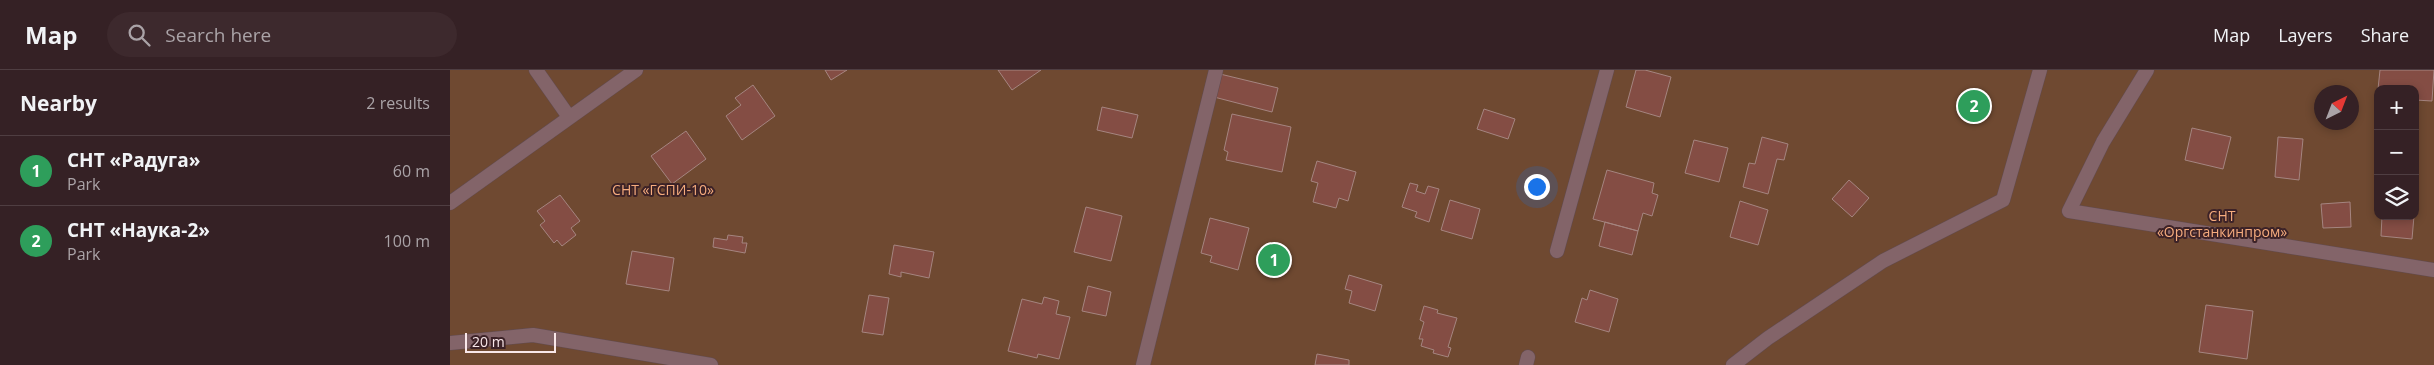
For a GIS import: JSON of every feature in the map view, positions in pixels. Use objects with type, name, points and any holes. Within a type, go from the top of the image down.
[{"type":"street","points":[[536,70],[569,117]]},
{"type":"street","points":[[450,204],[636,70]]},
{"type":"street","points":[[1143,365],[1216,70]]},
{"type":"street","points":[[1557,251],[1608,70]]},
{"type":"street","points":[[1733,365],[1768,338],[1883,261],[2003,200],[2040,70]]},
{"type":"street","points":[[2147,70],[2103,142],[2069,211],[2434,270]]},
{"type":"street","points":[[450,343],[533,335],[711,365]]},
{"type":"green space","points":[[450,70],[2434,70],[2434,365],[450,365]]},
{"type":"building","points":[[825,70],[847,70],[831,80]]},
{"type":"building","points":[[998,70],[1041,70],[1012,90]]},
{"type":"building","points":[[1636,70],[1645,70],[1671,77],[1660,117],[1626,107]]},
{"type":"building","points":[[2380,70],[2434,70],[2432,101],[2419,100],[2419,85],[2378,85]]},
{"type":"building","points":[[1220,74],[1278,88],[1272,112],[1214,97]]},
{"type":"building","points":[[753,85],[775,116],[742,140],[726,116],[741,105],[735,98]]},
{"type":"building","points":[[1102,107],[1138,115],[1132,138],[1097,130]]},
{"type":"building","points":[[1484,109],[1515,119],[1508,139],[1477,129]]},
{"type":"building","points":[[1232,114],[1291,127],[1282,172],[1226,160],[1228,152],[1224,150]]},
{"type":"building","points":[[2192,128],[2231,137],[2223,169],[2185,160]]},
{"type":"building","points":[[686,131],[706,159],[672,184],[651,156]]},
{"type":"building","points":[[1762,137],[1788,144],[1784,160],[1777,159],[1768,194],[1743,187],[1749,163],[1755,164]]},
{"type":"building","points":[[2278,137],[2303,139],[2299,180],[2275,177]]},
{"type":"building","points":[[1694,140],[1728,148],[1719,182],[1685,173]]},
{"type":"building","points":[[1317,161],[1356,172],[1348,201],[1339,198],[1336,208],[1313,202],[1318,183],[1311,181]]},
{"type":"building","points":[[1607,170],[1654,183],[1652,193],[1658,195],[1652,216],[1643,213],[1638,231],[1593,219]]},
{"type":"building","points":[[1849,180],[1869,198],[1852,217],[1832,199]]},
{"type":"building","points":[[1410,183],[1418,185],[1416,191],[1425,194],[1428,186],[1439,189],[1429,222],[1415,217],[1417,212],[1402,207]]},
{"type":"building","points":[[560,195],[580,221],[571,228],[576,235],[562,246],[557,240],[554,243],[540,225],[545,221],[537,211]]},
{"type":"building","points":[[1450,200],[1480,209],[1472,239],[1441,230]]},
{"type":"building","points":[[1740,201],[1768,210],[1758,245],[1730,237]]},
{"type":"building","points":[[2350,202],[2351,227],[2323,228],[2321,204]]},
{"type":"building","points":[[1086,207],[1122,216],[1111,261],[1074,252]]},
{"type":"building","points":[[1210,218],[1249,228],[1238,270],[1210,262],[1212,256],[1201,253]]},
{"type":"building","points":[[2382,220],[2414,220],[2412,239],[2381,236]]},
{"type":"building","points":[[1605,222],[1638,231],[1632,255],[1599,246]]},
{"type":"building","points":[[728,235],[743,237],[742,243],[747,243],[745,253],[713,247],[714,238],[727,240]]},
{"type":"building","points":[[894,245],[934,252],[929,278],[901,272],[901,277],[889,274]]},
{"type":"building","points":[[632,251],[674,258],[669,291],[626,284]]},
{"type":"building","points":[[1349,275],[1382,285],[1375,311],[1349,303],[1352,291],[1345,289]]},
{"type":"building","points":[[1088,286],[1111,292],[1106,316],[1082,311]]},
{"type":"building","points":[[1590,290],[1618,299],[1609,332],[1575,322],[1582,298],[1587,300]]},
{"type":"building","points":[[869,295],[889,298],[883,335],[862,332]]},
{"type":"building","points":[[1044,297],[1059,301],[1056,314],[1070,317],[1059,359],[1038,354],[1037,358],[1008,351],[1022,299],[1042,304]]},
{"type":"building","points":[[2206,305],[2253,311],[2247,359],[2199,352]]},
{"type":"building","points":[[1424,306],[1438,310],[1437,313],[1457,318],[1448,347],[1451,348],[1448,357],[1433,353],[1434,350],[1421,346],[1423,339],[1419,339],[1424,322],[1420,320]]},
{"type":"building","points":[[1317,354],[1349,360],[1349,365],[1315,365]]},
{"type":"place","name":"СНТ «Наука-2»","points":[[1974,106]]},
{"type":"place","name":"СНТ «Радуга»","points":[[1274,260]]},
{"type":"park label","name":"СНТ «ГСПИ-10»","points":[[663,189]]},
{"type":"park label","name":"СНТ «Оргстанкинпром»","points":[[2222,224]]}]
